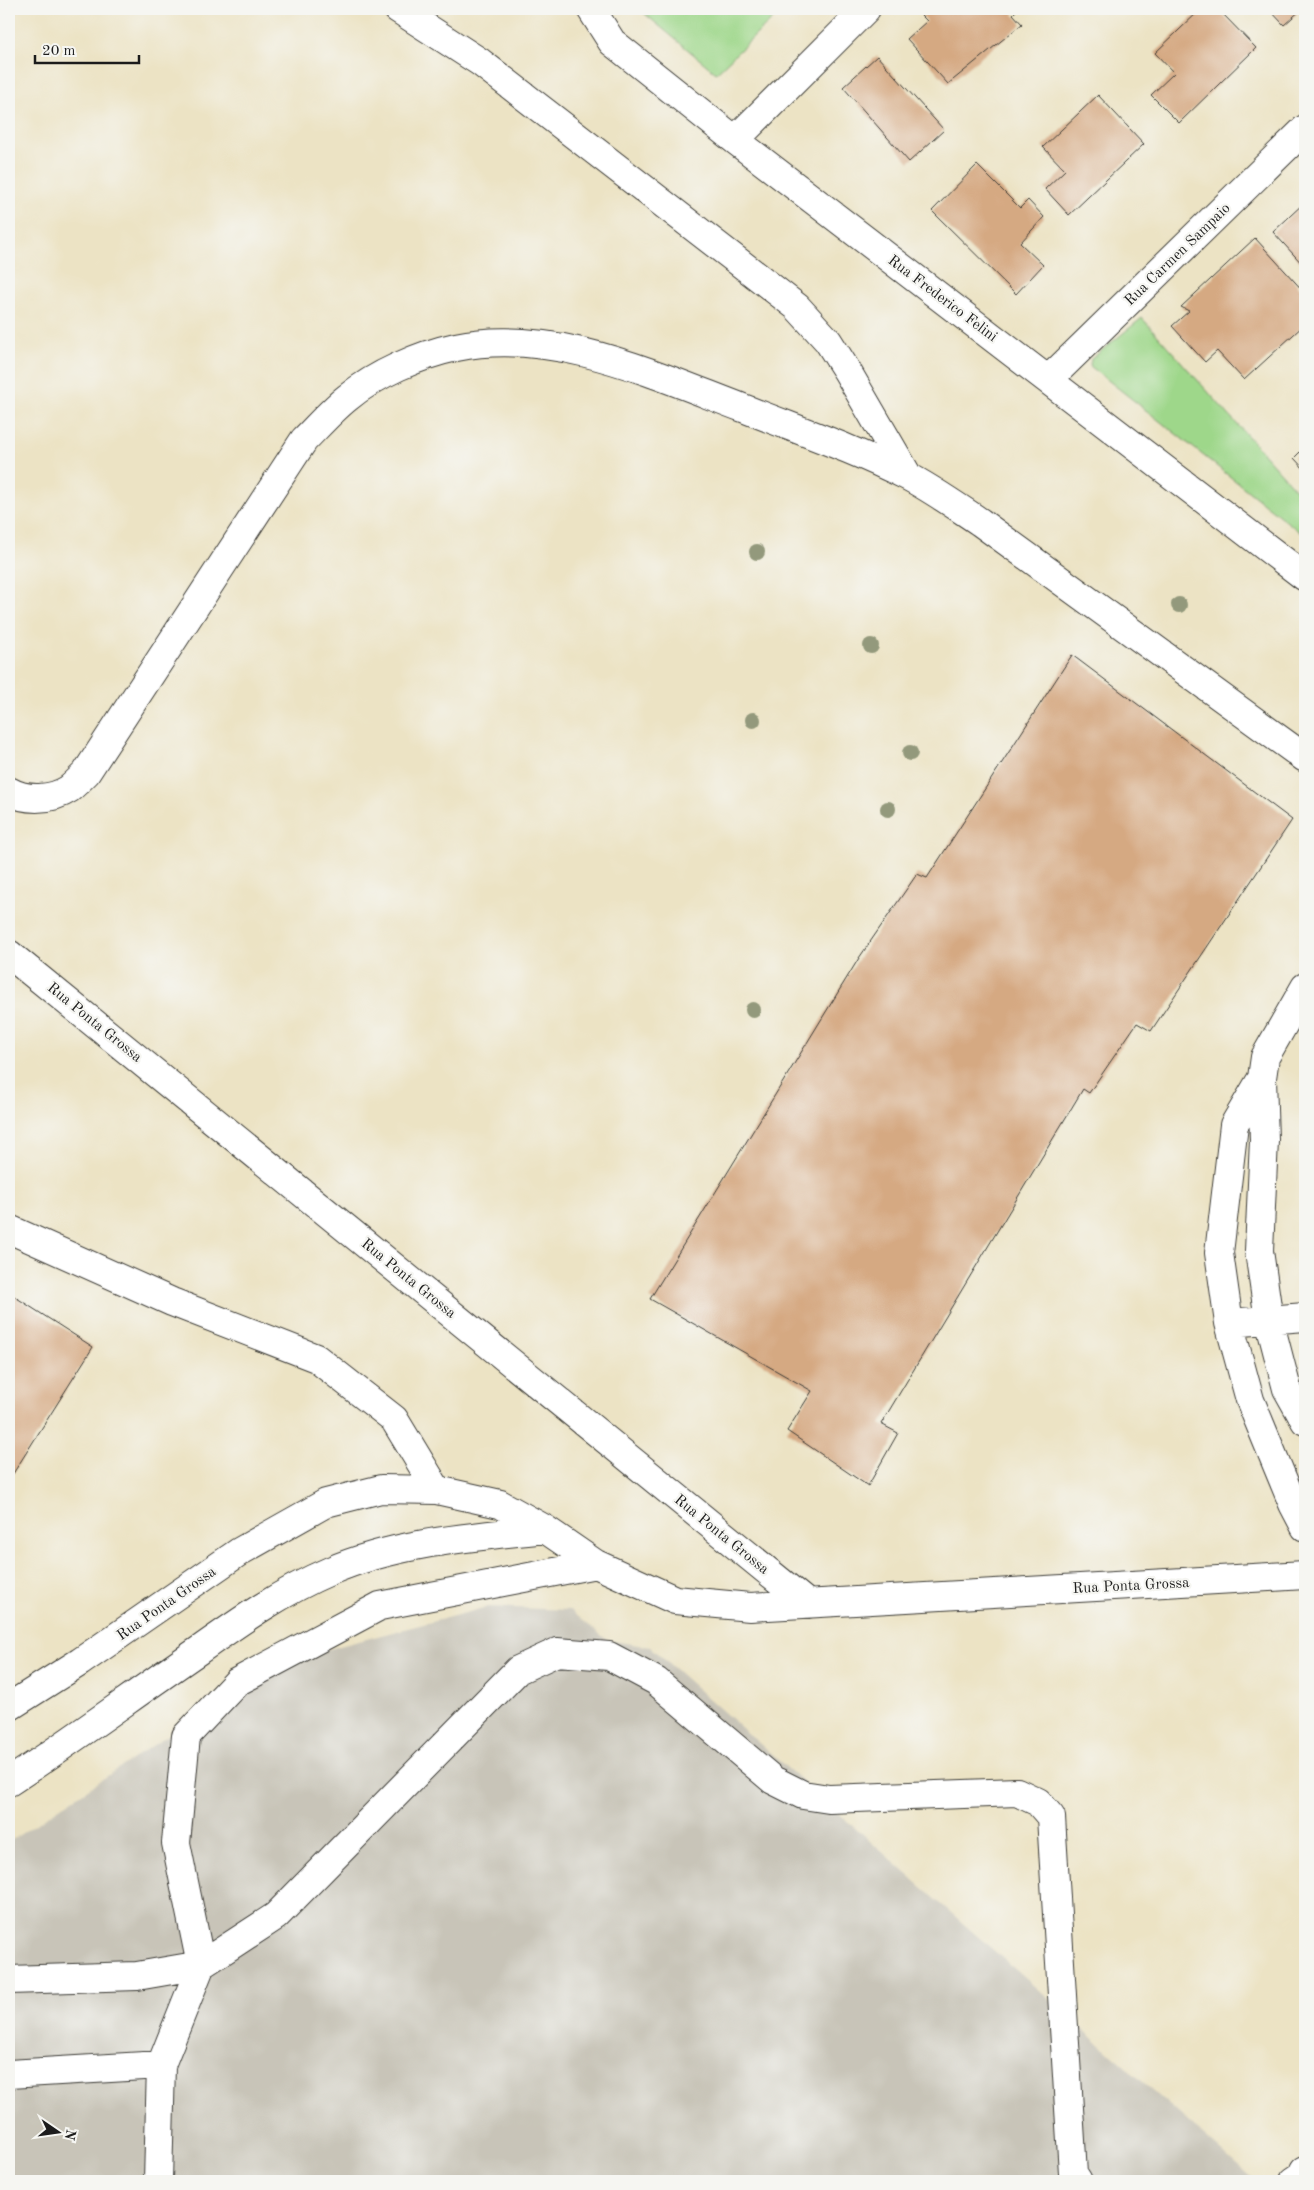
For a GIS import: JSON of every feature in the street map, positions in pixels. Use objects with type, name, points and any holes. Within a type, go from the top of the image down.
[{"type":"street","points":[[398,9],[480,62],[797,307],[828,341],[848,371],[908,476]]},
{"type":"street","name":"Rua Frederico Felini","points":[[592,9],[612,42],[735,140],[1049,379],[1305,578]]},
{"type":"street","points":[[735,140],[866,9]]},
{"type":"street","name":"Rua Carmen Sampaio","points":[[1049,379],[1305,129]]},
{"type":"street","points":[[9,791],[14,794],[40,799],[68,790],[86,772],[304,440],[348,397],[398,365],[456,347],[510,341],[575,350],[638,368],[859,453],[908,476],[980,522],[1305,758]]},
{"type":"street","name":"Rua Ponta Grossa","points":[[9,954],[808,1604]]},
{"type":"street","points":[[1305,987],[1265,1057],[1262,1078],[1264,1140],[1259,1251],[1269,1320],[1287,1389],[1305,1421]]},
{"type":"street","points":[[1262,1078],[1234,1125],[1219,1253],[1229,1323],[1250,1400],[1293,1504],[1305,1526]]},
{"type":"street","points":[[9,1229],[172,1302],[316,1358],[394,1418],[437,1490]]},
{"type":"street","points":[[1229,1323],[1305,1317]]},
{"type":"street","name":"Rua Ponta Grossa","points":[[9,1707],[80,1662],[239,1552],[326,1503],[381,1489],[437,1490],[500,1504],[544,1529],[596,1564],[675,1600],[750,1607],[1305,1575]]},
{"type":"street","points":[[9,1782],[257,1610],[330,1571],[366,1558],[404,1548],[478,1536],[544,1529]]},
{"type":"street","points":[[158,2181],[161,2065],[202,1965],[176,1843],[186,1736],[236,1682],[380,1606],[596,1564]]},
{"type":"street","points":[[9,1980],[137,1976],[202,1965],[276,1916],[518,1670],[556,1652],[610,1656],[656,1681],[773,1780],[803,1795],[829,1799],[1017,1792],[1038,1802],[1051,1817],[1073,2174],[1078,2181]]},
{"type":"street","points":[[9,2074],[161,2065]]},
{"type":"street","points":[[1294,2181],[1303,2175],[1305,2170]]},
{"type":"shaded area","points":[[488,1607],[570,1610],[607,1640],[650,1647],[1255,2181],[9,2181],[9,1842],[167,1736],[302,1656]]},
{"type":"green space","points":[[639,9],[783,9],[716,73]]},
{"type":"green space","points":[[1142,318],[1305,500],[1305,536],[1090,366],[1091,359]]},
{"type":"building","points":[[929,9],[1018,9],[1013,14],[1022,24],[948,84],[907,39],[927,21],[921,15]]},
{"type":"building","points":[[1201,9],[1218,9],[1256,48],[1179,123],[1151,95],[1174,73],[1155,53]]},
{"type":"building","points":[[1269,9],[1302,9],[1284,25]]},
{"type":"building","points":[[877,56],[944,130],[909,162],[843,87]]},
{"type":"building","points":[[1098,95],[1144,144],[1069,215],[1045,189],[1065,170],[1043,147]]},
{"type":"building","points":[[977,165],[1020,208],[1028,200],[1044,217],[1020,243],[1043,265],[1016,294],[932,211]]},
{"type":"building","points":[[1305,202],[1305,267],[1273,232]]},
{"type":"building","points":[[1255,238],[1305,293],[1305,324],[1244,380],[1217,351],[1205,362],[1172,326],[1189,311],[1181,307]]},
{"type":"building","points":[[1305,447],[1305,470],[1294,458]]},
{"type":"building","points":[[1072,655],[1292,820],[1151,1031],[1137,1023],[1089,1093],[1083,1089],[881,1424],[898,1433],[868,1486],[787,1431],[812,1391],[650,1299],[859,958],[917,874],[927,878]]},
{"type":"building","points":[[9,1293],[93,1347],[9,1480]]}]
